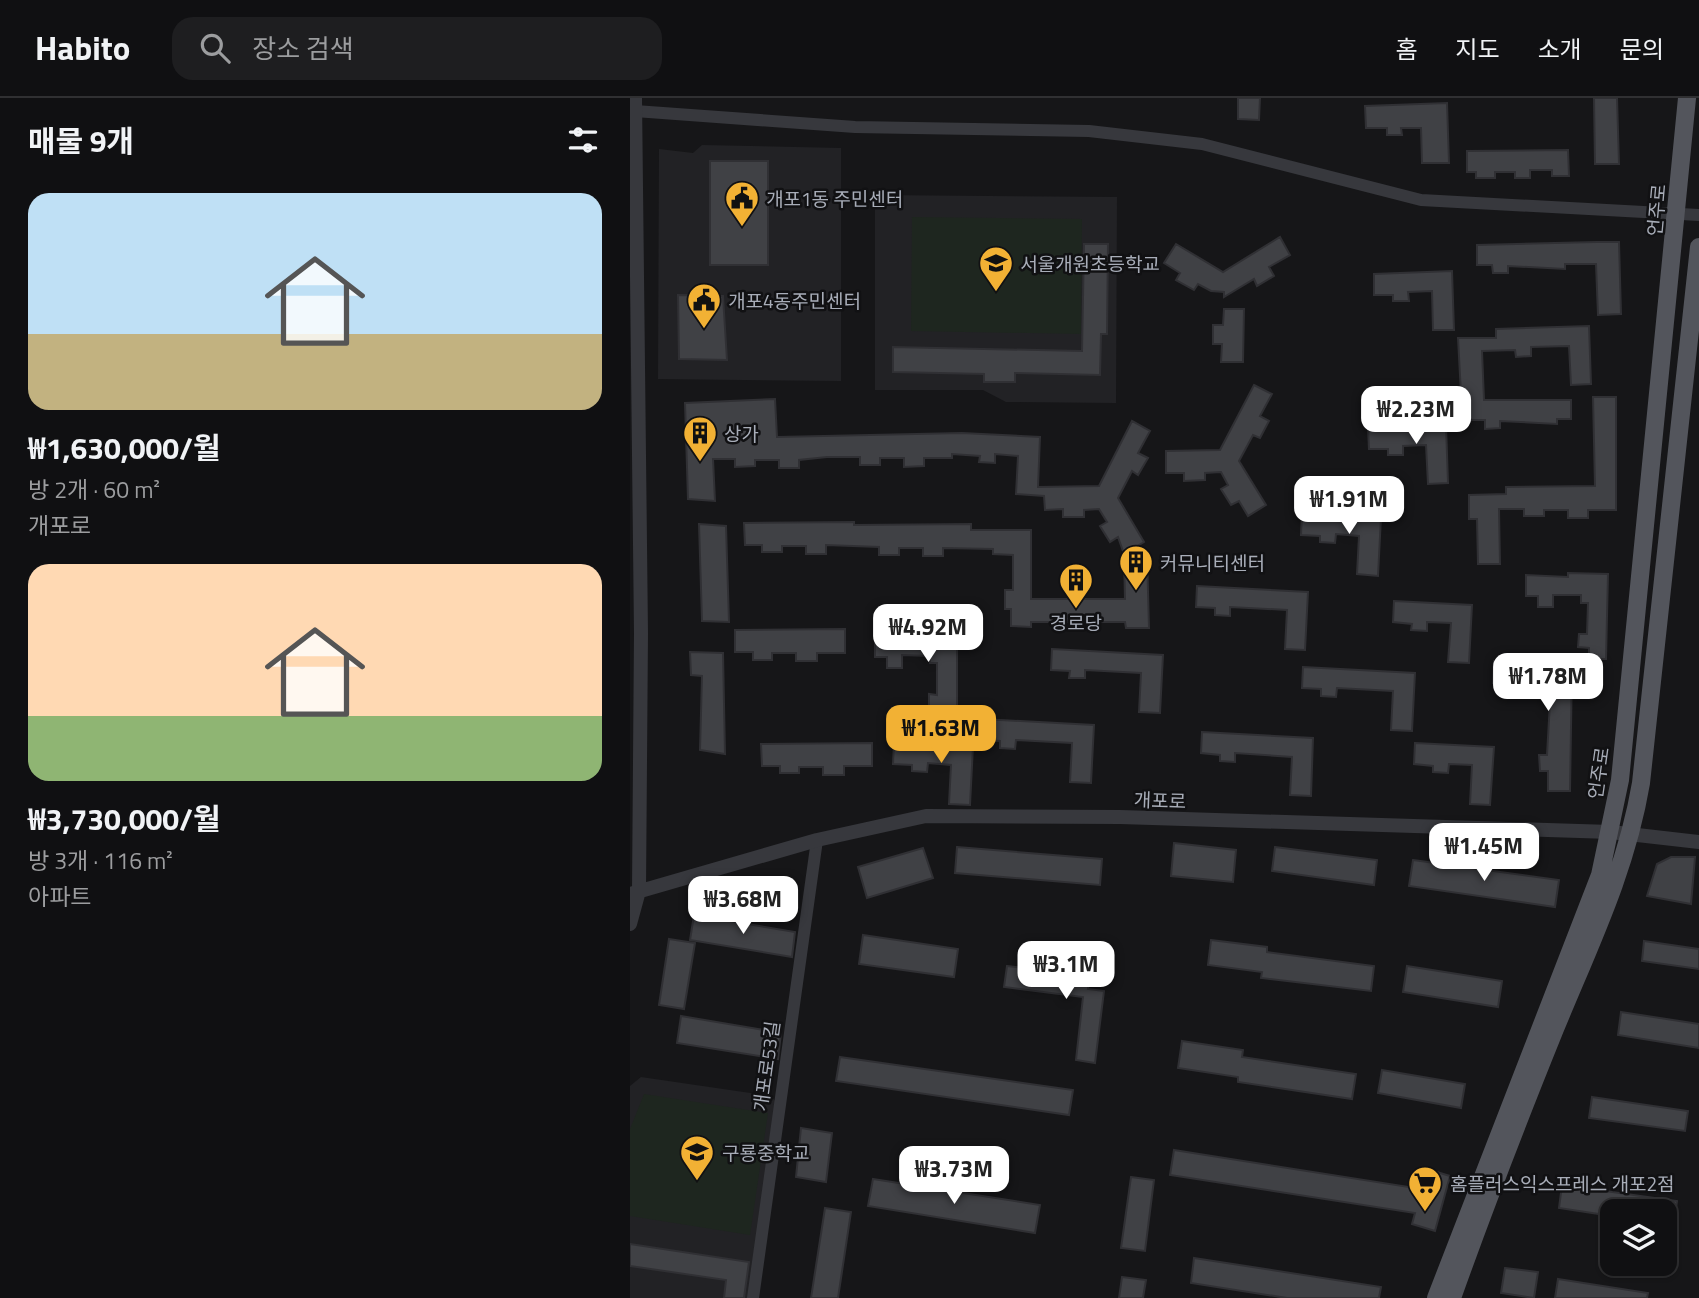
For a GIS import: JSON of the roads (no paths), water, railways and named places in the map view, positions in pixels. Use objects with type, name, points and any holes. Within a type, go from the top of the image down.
[{"type":"main road","name":"언주로","points":[[1436,1298],[1519,1078],[1562,976],[1600,875],[1611,832],[1620,780],[1687,98]]},
{"type":"main road","points":[[1452,1298],[1554,1032],[1619,877],[1633,834],[1643,770],[1699,247]]},
{"type":"street","points":[[630,925],[635,893],[636,633],[633,107],[855,127],[1089,131],[1202,144],[1421,200],[1699,215]]},
{"type":"street","name":"개포로","points":[[635,893],[817,840],[926,816],[1611,832],[1699,842]]},
{"type":"street","name":"개포로53길","points":[[753,1298],[817,840]]},
{"type":"place","name":"개포1동 주민센터","points":[[742,228]]},
{"type":"place","name":"서울개원초등학교","points":[[996,293]]},
{"type":"place","name":"개포4동주민센터","points":[[704,330]]},
{"type":"place","name":"상가","points":[[700,463]]},
{"type":"place","name":"커뮤니티센터","points":[[1136,592]]},
{"type":"place","name":"경로당","points":[[1076,610]]},
{"type":"place","name":"구룡중학교","points":[[697,1182]]},
{"type":"place","name":"홈플러스익스프레스 개포2점","points":[[1425,1213]]}]
